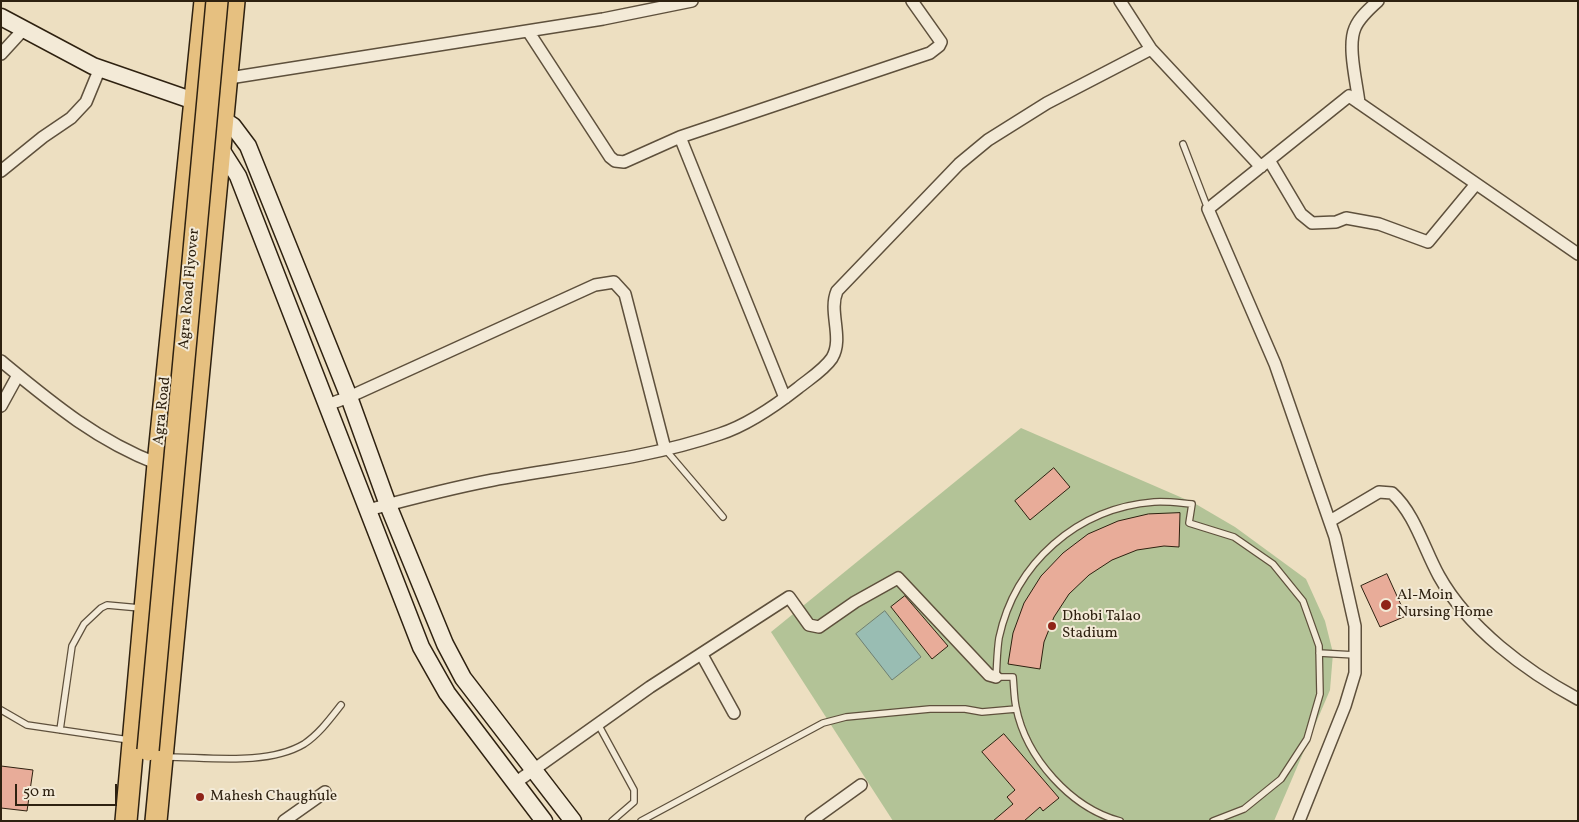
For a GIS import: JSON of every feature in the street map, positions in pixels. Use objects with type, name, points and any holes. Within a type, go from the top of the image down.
[{"type":"highway","name":"Agra Road","points":[[156,821],[157,787],[147,751],[145,608],[205,1]]},
{"type":"highway","name":"Agra Road Flyover","points":[[147,751],[217,1]]},
{"type":"highway","name":"Agra Road","points":[[147,751],[221,146],[234,1]]},
{"type":"highway","points":[[126,821],[130,783],[147,751]]},
{"type":"highway","points":[[130,783],[157,787]]},
{"type":"street","points":[[195,93],[227,79],[603,19],[692,1]]},
{"type":"street","points":[[528,31],[610,157],[616,161],[624,162],[680,137],[930,53],[941,42],[912,1]]},
{"type":"street","points":[[1120,1],[1151,49],[1265,163],[1301,214],[1312,223],[1336,222],[1346,218],[1379,224],[1428,242],[1476,184]]},
{"type":"street","points":[[1359,103],[1352,45],[1354,29],[1364,14],[1376,2]]},
{"type":"street","points":[[1,17],[100,68],[195,93],[233,126],[248,146],[349,397],[388,505],[446,644],[463,678],[573,821]]},
{"type":"street","points":[[1,54],[23,30]]},
{"type":"street","points":[[368,510],[491,481],[665,450],[720,434],[741,425],[785,398],[819,372],[832,358],[835,351],[836,336],[833,300],[837,291],[959,164],[988,140],[1047,102],[1151,49]]},
{"type":"street","points":[[1,172],[43,137],[71,118],[86,102],[100,68]]},
{"type":"street","points":[[1299,821],[1345,706],[1355,673],[1355,626],[1330,521],[1275,364],[1208,209],[1348,96],[1578,254]]},
{"type":"street","points":[[192,123],[221,146],[242,185],[428,661],[446,693],[544,821]]},
{"type":"street","points":[[680,137],[785,398]]},
{"type":"street","points":[[327,405],[349,397],[595,285],[614,282],[626,294],[665,450]]},
{"type":"street","points":[[1,361],[95,434],[126,452],[158,464]]},
{"type":"street","points":[[1,406],[18,375]]},
{"type":"street","points":[[1330,521],[1379,492],[1392,493],[1405,508],[1439,576],[1460,607],[1528,669],[1578,700]]},
{"type":"street","points":[[515,783],[598,724],[789,597],[810,625],[819,627],[855,602],[898,578],[936,616],[989,675],[996,677]]},
{"type":"street","points":[[702,655],[734,712]]},
{"type":"street","points":[[811,821],[861,785]]},
{"type":"street","points":[[284,821],[325,792]]},
{"type":"lane","points":[[1183,144],[1208,209]]},
{"type":"lane","points":[[665,450],[723,517]]},
{"type":"lane","points":[[1120,821],[1105,817],[1064,791],[1034,754],[1016,709],[1014,677],[996,677],[999,640],[1010,604],[1028,571],[1053,544],[1083,522],[1118,508],[1155,502],[1192,504],[1189,523],[1234,537],[1274,564],[1302,601],[1319,653],[1320,694],[1307,739],[1281,779],[1244,809],[1213,821]]},
{"type":"lane","points":[[60,730],[72,646],[84,624],[101,608],[107,605],[145,608]]},
{"type":"lane","points":[[1319,653],[1355,655]]},
{"type":"lane","points":[[1,710],[27,724],[147,751],[264,757],[286,752],[304,744],[318,733],[341,705]]},
{"type":"lane","points":[[642,821],[823,723],[846,717],[930,709],[965,709],[982,712],[1016,709]]},
{"type":"lane","points":[[598,724],[634,790],[634,802],[612,821]]},
{"type":"green space","name":"Dhobi Talao Stadium","points":[[1021,428],[1194,503],[1235,527],[1306,579],[1325,621],[1333,653],[1330,690],[1274,821],[893,821],[771,632]]},
{"type":"water","points":[[885,611],[921,657],[892,680],[856,634]]},
{"type":"building","points":[[1054,468],[1070,487],[1030,520],[1015,501]]},
{"type":"building","points":[[1180,513],[1179,547],[1164,546],[1137,550],[1112,560],[1089,575],[1069,594],[1054,617],[1044,642],[1040,669],[1008,664],[1013,633],[1024,603],[1041,576],[1063,553],[1088,534],[1118,521],[1148,514]]},
{"type":"building","points":[[1387,574],[1406,616],[1380,627],[1361,586]]},
{"type":"building","points":[[905,596],[948,646],[932,659],[891,607]]},
{"type":"building","points":[[1004,734],[1059,798],[1043,811],[1040,807],[1024,821],[993,821],[1013,804],[1007,797],[1015,790],[982,752]]},
{"type":"building","points":[[1,766],[33,770],[27,811],[1,808]]},
{"type":"place","name":"Al-Moin Nursing Home","points":[[1386,605]]},
{"type":"place","name":"Dhobi Talao Stadium","points":[[1052,626]]},
{"type":"place","name":"Mahesh Chaughule","points":[[200,797]]}]
